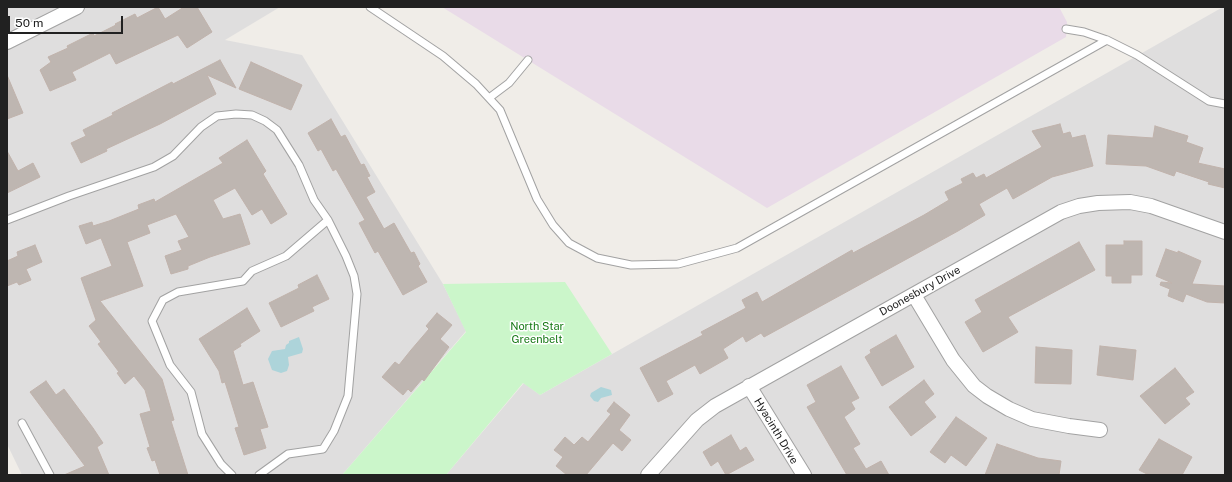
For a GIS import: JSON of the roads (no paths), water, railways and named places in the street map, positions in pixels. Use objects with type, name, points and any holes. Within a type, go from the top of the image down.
[{"type":"street","points":[[7,42],[77,7]]},
{"type":"street","name":"Doonesbury Drive","points":[[648,475],[696,420],[749,386],[1061,212],[1079,206],[1114,201],[1130,202],[1151,206],[1225,232]]},
{"type":"street","points":[[914,295],[953,360],[974,386],[987,396],[1009,409],[1032,419],[1100,430]]},
{"type":"street","name":"Hyacinth Drive","points":[[749,386],[804,475]]},
{"type":"lane","points":[[370,7],[443,56],[476,84],[500,110],[537,199],[553,225],[570,243],[597,258],[631,265],[678,264],[737,248],[1108,40]]},
{"type":"lane","points":[[1066,29],[1084,32],[1108,40],[1137,55],[1209,101],[1225,104]]},
{"type":"lane","points":[[489,98],[509,83],[528,60]]},
{"type":"lane","points":[[7,220],[69,196],[154,167],[173,156],[202,127],[217,116],[236,114],[252,115],[265,121],[277,130],[299,165],[314,200],[328,220],[346,256],[354,276],[357,294],[348,396],[334,431],[323,450],[288,454],[259,475]]},
{"type":"lane","points":[[232,475],[221,464],[202,434],[192,392],[170,365],[152,321],[163,300],[168,297],[178,292],[243,281],[252,271],[286,256],[328,220]]},
{"type":"lane","points":[[22,423],[50,475]]},
{"type":"water","points":[[299,337],[303,349],[302,353],[288,357],[289,365],[287,371],[281,373],[272,370],[268,359],[272,351],[285,349],[289,341]]},
{"type":"water","points":[[601,387],[611,390],[612,395],[601,398],[598,402],[594,401],[590,396],[591,393]]},
{"type":"park label","name":"North Star Greenbelt","points":[[537,333]]}]
